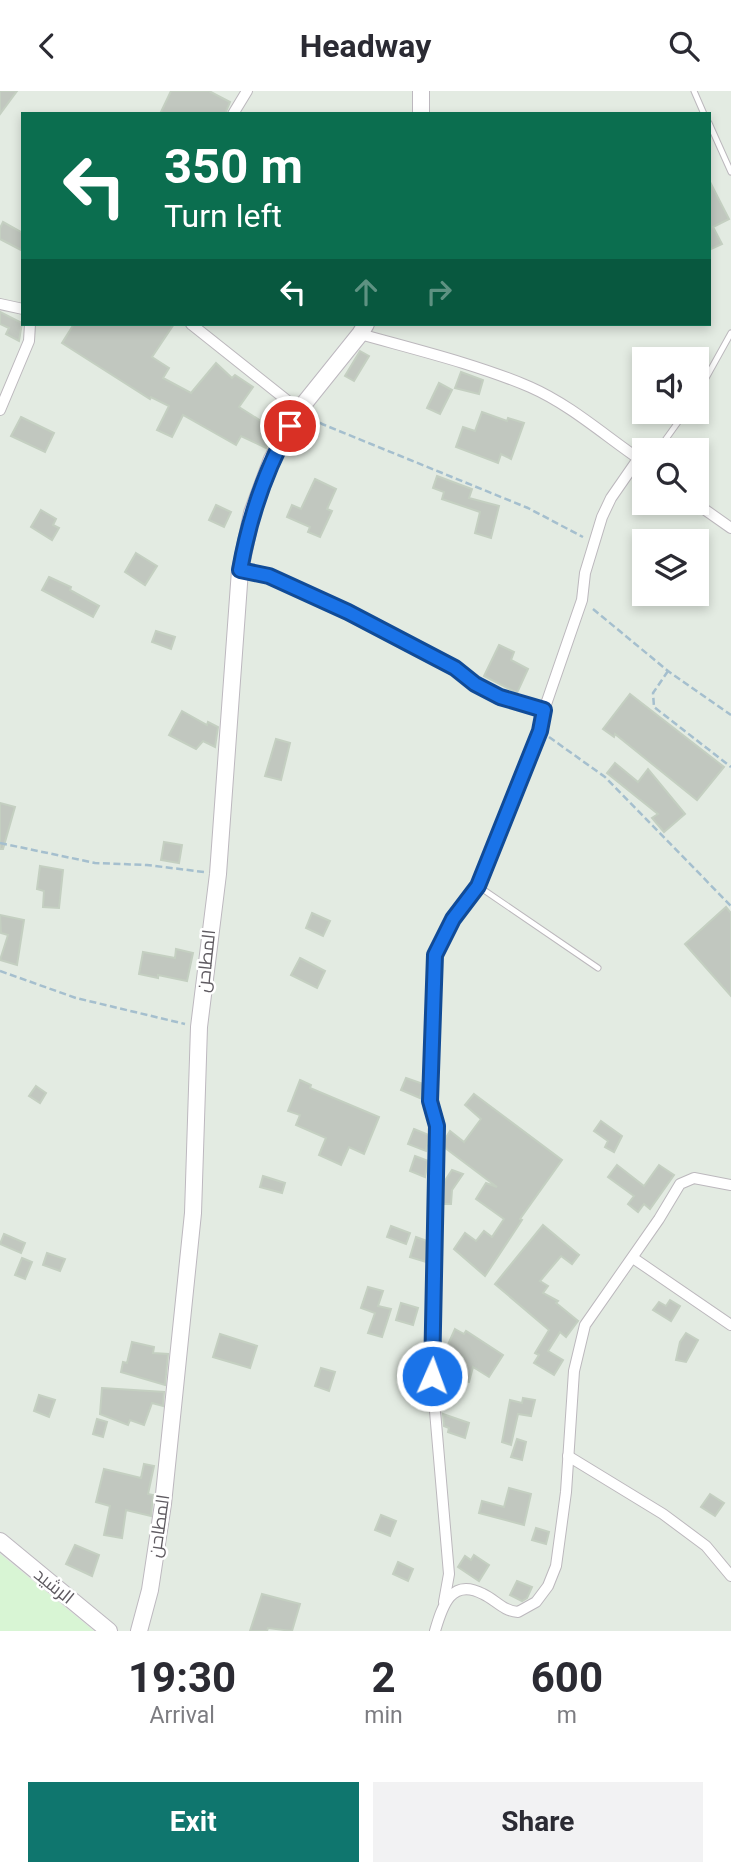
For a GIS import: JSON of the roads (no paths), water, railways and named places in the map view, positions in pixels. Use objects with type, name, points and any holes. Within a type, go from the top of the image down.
[{"type":"main road","points":[[421,91],[421,112]]},
{"type":"main road","name":"المطاحن","points":[[139,1631],[150,1590],[163,1504],[184,1309],[193,1213],[198,1027],[218,874],[240,570],[252,513],[272,459],[299,409],[363,329]]},
{"type":"main road","name":"الرشيد","points":[[0,1541],[109,1631]]},
{"type":"street","points":[[234,112],[247,91]]},
{"type":"street","points":[[0,304],[21,309]]},
{"type":"street","points":[[0,410],[29,341],[30,326]]},
{"type":"street","points":[[194,326],[299,409]]},
{"type":"street","points":[[363,329],[530,387],[567,407],[632,454]]},
{"type":"street","points":[[435,1631],[449,1574],[432,1376],[437,1126],[430,1101],[435,955],[453,919],[478,886],[540,731],[544,710],[582,600],[593,542],[611,498],[632,472]]},
{"type":"street","points":[[709,513],[731,528]]},
{"type":"street","points":[[444,1602],[460,1590],[469,1589],[483,1594],[510,1611],[518,1612],[536,1602],[548,1586],[556,1566],[574,1371],[585,1325],[633,1258],[680,1184],[694,1178],[731,1185]]},
{"type":"street","points":[[633,1258],[731,1325]]},
{"type":"street","points":[[568,1456],[663,1514],[706,1546],[731,1576]]},
{"type":"lane","points":[[694,91],[703,112]]},
{"type":"lane","points":[[711,127],[731,172]]},
{"type":"lane","points":[[709,376],[728,348],[731,333]]},
{"type":"lane","points":[[240,570],[269,576],[348,612],[455,668],[475,684],[500,697],[544,710]]},
{"type":"lane","points":[[478,886],[598,968]]}]
